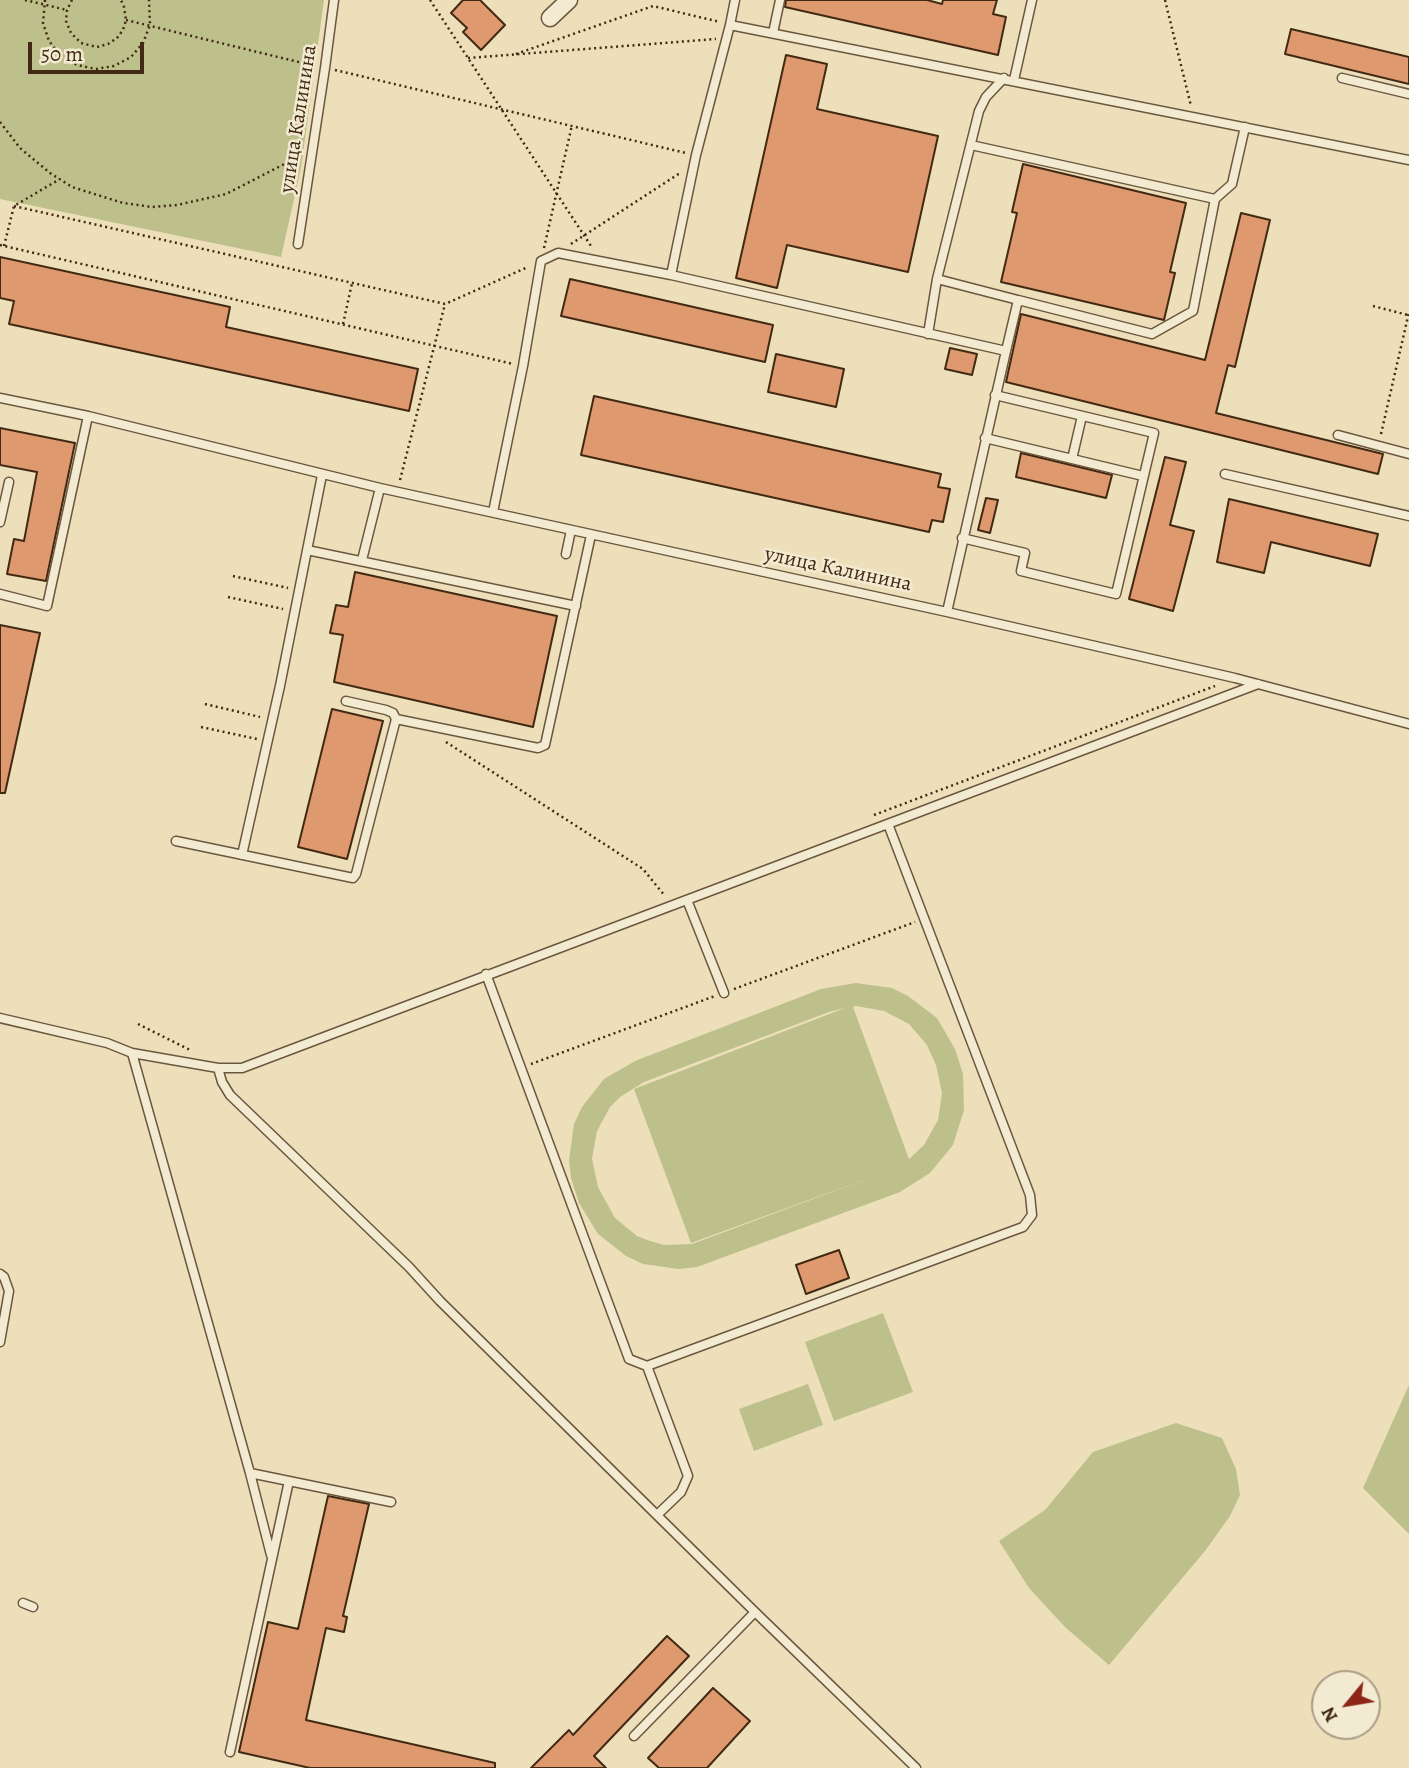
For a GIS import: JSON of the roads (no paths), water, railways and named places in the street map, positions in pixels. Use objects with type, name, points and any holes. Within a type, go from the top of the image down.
[{"type":"street","points":[[550,18],[569,0]]},
{"type":"lane","name":"улица Калинина","points":[[298,244],[334,0]]},
{"type":"lane","points":[[671,275],[735,0]]},
{"type":"lane","points":[[773,33],[780,0]]},
{"type":"lane","points":[[1014,80],[1032,0]]},
{"type":"lane","points":[[730,25],[1409,160]]},
{"type":"lane","points":[[928,334],[937,279],[979,111],[986,97],[1004,78]]},
{"type":"lane","points":[[1342,78],[1409,94]]},
{"type":"lane","points":[[937,279],[1152,334],[1193,312],[1216,199],[1232,184],[1245,127]]},
{"type":"lane","points":[[971,145],[1216,199]]},
{"type":"lane","points":[[493,512],[541,261],[558,253],[671,275],[1006,351]]},
{"type":"lane","points":[[947,612],[1018,300]]},
{"type":"lane","points":[[962,538],[1025,553],[1021,571],[1116,594],[1154,433],[995,395]]},
{"type":"lane","name":"улица Калинина","points":[[0,398],[88,416],[321,475],[1235,678],[1409,724]]},
{"type":"lane","points":[[0,594],[47,606],[88,416]]},
{"type":"lane","points":[[1072,459],[1082,416]]},
{"type":"lane","points":[[1338,435],[1409,454]]},
{"type":"lane","points":[[985,439],[1143,476]]},
{"type":"lane","points":[[1226,474],[1409,516]]},
{"type":"lane","points":[[242,855],[268,741],[321,475]]},
{"type":"lane","points":[[0,522],[9,482]]},
{"type":"lane","points":[[362,560],[380,488]]},
{"type":"lane","points":[[566,554],[571,530]]},
{"type":"lane","points":[[396,719],[542,747],[547,741],[591,535]]},
{"type":"lane","points":[[307,550],[576,606]]},
{"type":"lane","points":[[0,1018],[107,1043],[132,1053],[218,1068],[242,1068],[1258,684]]},
{"type":"lane","points":[[176,841],[353,878],[396,719],[393,713],[386,710],[346,701]]},
{"type":"lane","points":[[486,974],[629,1359],[647,1366],[1023,1227],[1032,1214],[1030,1195],[888,824]]},
{"type":"lane","points":[[687,900],[724,993]]},
{"type":"lane","points":[[132,1053],[272,1559]]},
{"type":"lane","points":[[218,1068],[230,1095],[916,1768]]},
{"type":"lane","points":[[0,1274],[4,1276],[9,1292],[0,1342]]},
{"type":"lane","points":[[647,1366],[688,1476],[681,1492],[657,1515]]},
{"type":"lane","points":[[250,1473],[391,1502]]},
{"type":"lane","points":[[230,1752],[289,1481]]},
{"type":"lane","points":[[23,1603],[33,1608]]},
{"type":"lane","points":[[635,1736],[755,1612]]}]
